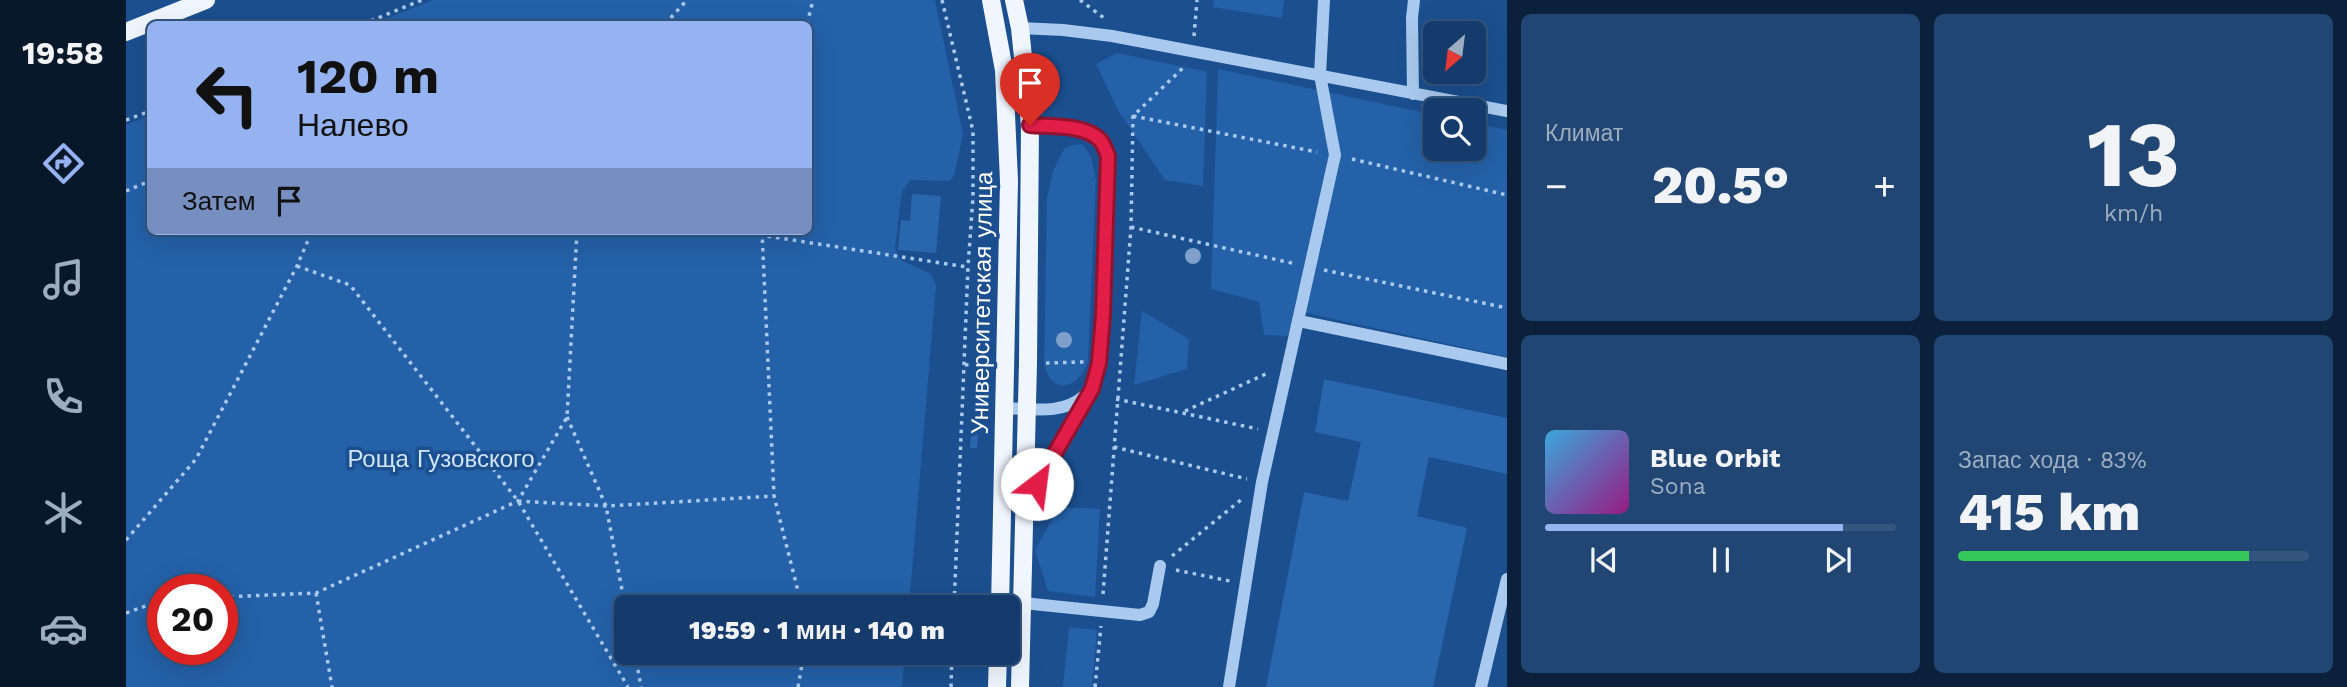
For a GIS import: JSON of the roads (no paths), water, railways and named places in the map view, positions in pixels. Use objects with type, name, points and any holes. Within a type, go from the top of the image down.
[{"type":"main road","points":[[154,21],[206,0]]},
{"type":"main road","name":"Университетская улица","points":[[991,0],[1004,70],[1009,181],[1000,595]]},
{"type":"main road","name":"Университетская улица","points":[[1014,0],[1020,28],[1030,125],[1020,687]]},
{"type":"main road","points":[[126,32],[147,24]]},
{"type":"main road","points":[[997,31],[1020,28]]},
{"type":"main road","points":[[1008,125],[1030,125]]},
{"type":"main road","points":[[998,665],[998,687]]},
{"type":"street","points":[[1229,687],[1262,482],[1335,155],[1320,75],[1324,0]]},
{"type":"street","points":[[1413,94],[1414,0]]},
{"type":"street","points":[[1020,28],[1112,36],[1507,111]]},
{"type":"street","points":[[1023,508],[1092,389],[1099,363],[1108,156],[1102,142],[1093,134],[1081,130],[1030,125]]},
{"type":"street","points":[[1299,321],[1507,364]]},
{"type":"street","points":[[1005,408],[1061,409],[1076,403],[1092,389]]},
{"type":"street","points":[[1023,603],[1140,615],[1149,612],[1153,604],[1160,566]]},
{"type":"street","points":[[1481,687],[1507,579]]},
{"type":"street","points":[[1493,635],[1507,638]]},
{"type":"park label","name":"Роща Гузовского","points":[[441,459]]}]
